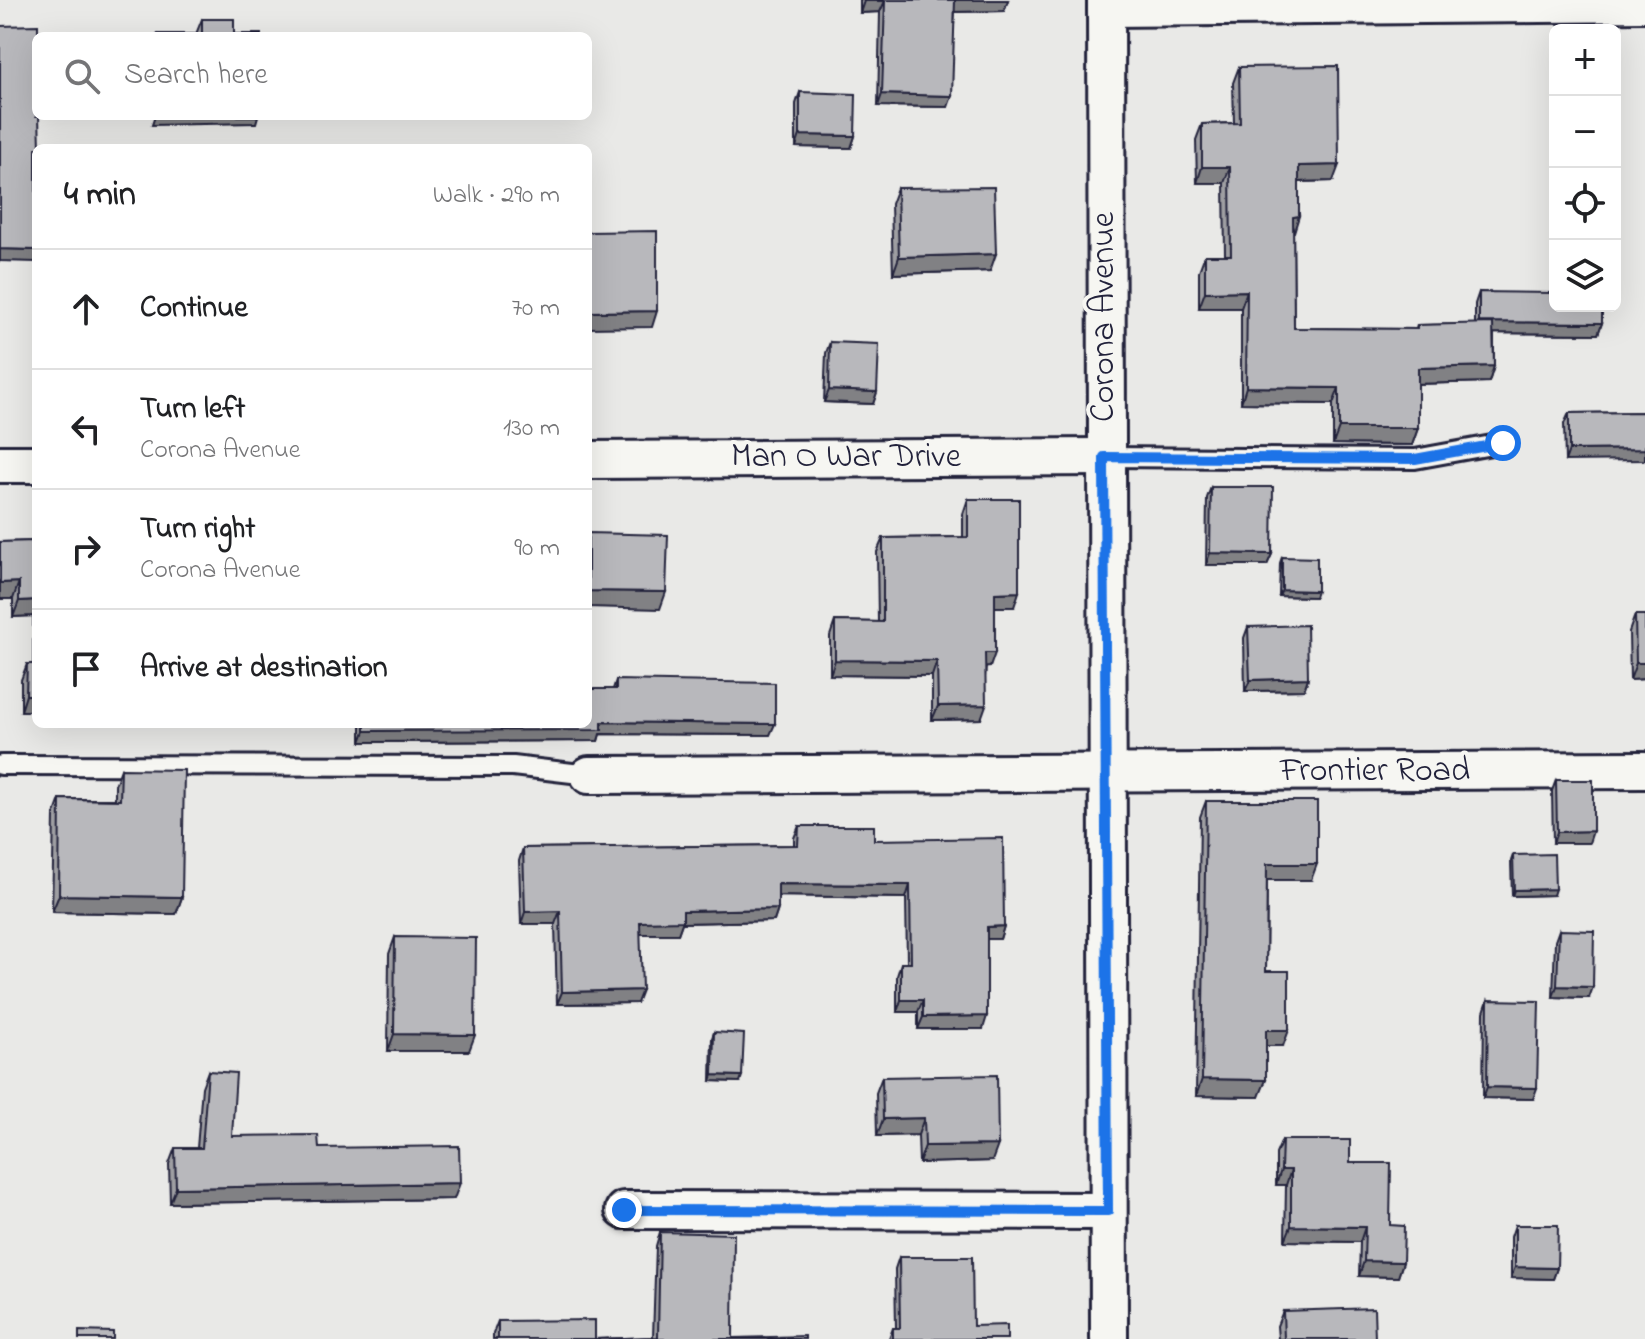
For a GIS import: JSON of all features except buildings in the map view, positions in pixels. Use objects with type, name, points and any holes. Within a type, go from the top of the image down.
[{"type":"street","points":[[1106,4],[1645,3]]},
{"type":"street","name":"Corona Avenue","points":[[1106,4],[1104,457],[1109,1339]]},
{"type":"street","name":"Man O War Drive","points":[[592,460],[1104,457]]},
{"type":"street","points":[[0,464],[32,464]]},
{"type":"street","name":"Frontier Road","points":[[589,775],[1645,770]]},
{"type":"street","points":[[624,1210],[1108,1211]]},
{"type":"lane","points":[[1104,457],[1415,459],[1503,443]]},
{"type":"lane","points":[[1,765],[513,766],[589,775]]},
{"type":"route","points":[[624,1210],[1108,1211],[1104,457],[1415,459],[1503,443]]}]
